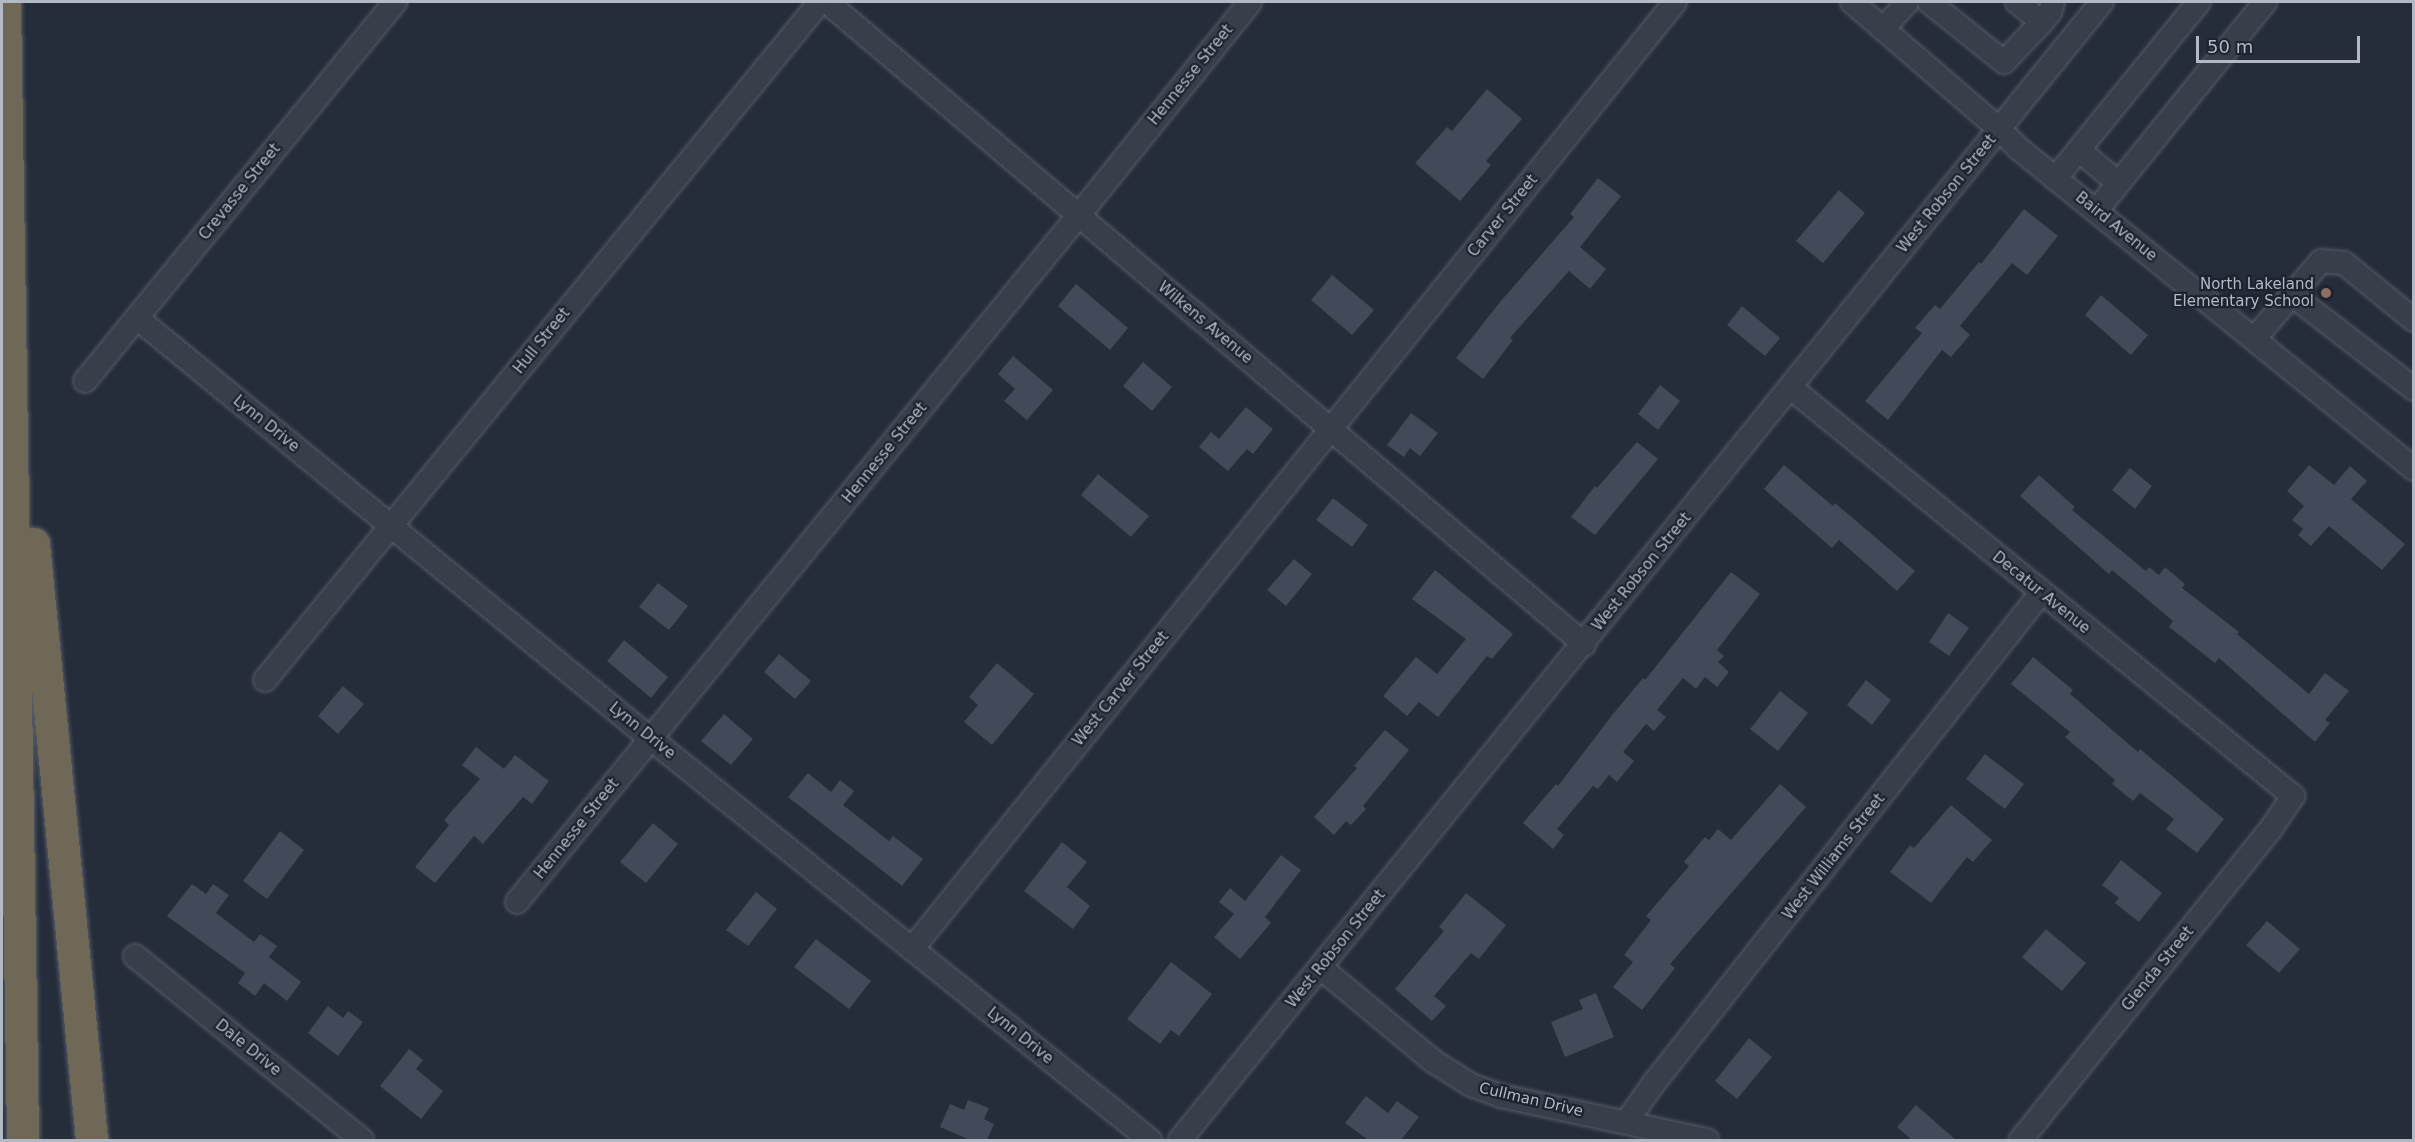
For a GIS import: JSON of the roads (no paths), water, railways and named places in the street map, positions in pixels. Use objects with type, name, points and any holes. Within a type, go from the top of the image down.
[{"type":"highway","points":[[5,2],[12,310],[23,1140]]},
{"type":"highway","points":[[12,310],[92,1140]]},
{"type":"street","name":"Crevasse Street","points":[[85,381],[395,2]]},
{"type":"street","name":"Hull Street","points":[[265,680],[820,2]]},
{"type":"street","name":"Wilkens Avenue","points":[[827,2],[1584,644]]},
{"type":"street","name":"Hennesse Street","points":[[517,902],[1079,215],[1250,2]]},
{"type":"street","name":"Carver Street","points":[[1331,430],[1675,2]]},
{"type":"street","name":"Baird Avenue","points":[[1852,2],[2055,179],[2414,469]]},
{"type":"street","points":[[1883,29],[1907,2]]},
{"type":"street","points":[[1929,2],[2004,62],[2048,12]]},
{"type":"street","points":[[2017,2],[2048,12],[2076,34]]},
{"type":"street","name":"West Robson Street","points":[[1180,1140],[2102,2]]},
{"type":"street","points":[[2055,179],[2199,2]]},
{"type":"street","points":[[2096,211],[2265,2]]},
{"type":"street","points":[[2079,151],[2118,183]]},
{"type":"street","points":[[2254,339],[2321,261],[2344,263],[2414,320]]},
{"type":"street","points":[[2292,295],[2414,389]]},
{"type":"street","name":"Lynn Drive","points":[[137,318],[651,739],[1150,1140]]},
{"type":"street","name":"Decatur Avenue","points":[[1791,388],[2293,795]]},
{"type":"street","name":"West Carver Street","points":[[912,949],[1331,430]]},
{"type":"street","name":"West Williams Street","points":[[1627,1121],[2041,593]]},
{"type":"street","name":"Glenda Street","points":[[2021,1140],[2270,830],[2293,795]]},
{"type":"street","name":"Dale Drive","points":[[135,956],[362,1140]]},
{"type":"street","name":"Cullman Drive","points":[[1321,968],[1433,1061],[1471,1085],[1501,1096],[1627,1121],[1707,1140]]},
{"type":"place","name":"North Lakeland Elementary School","points":[[2326,293]]}]
